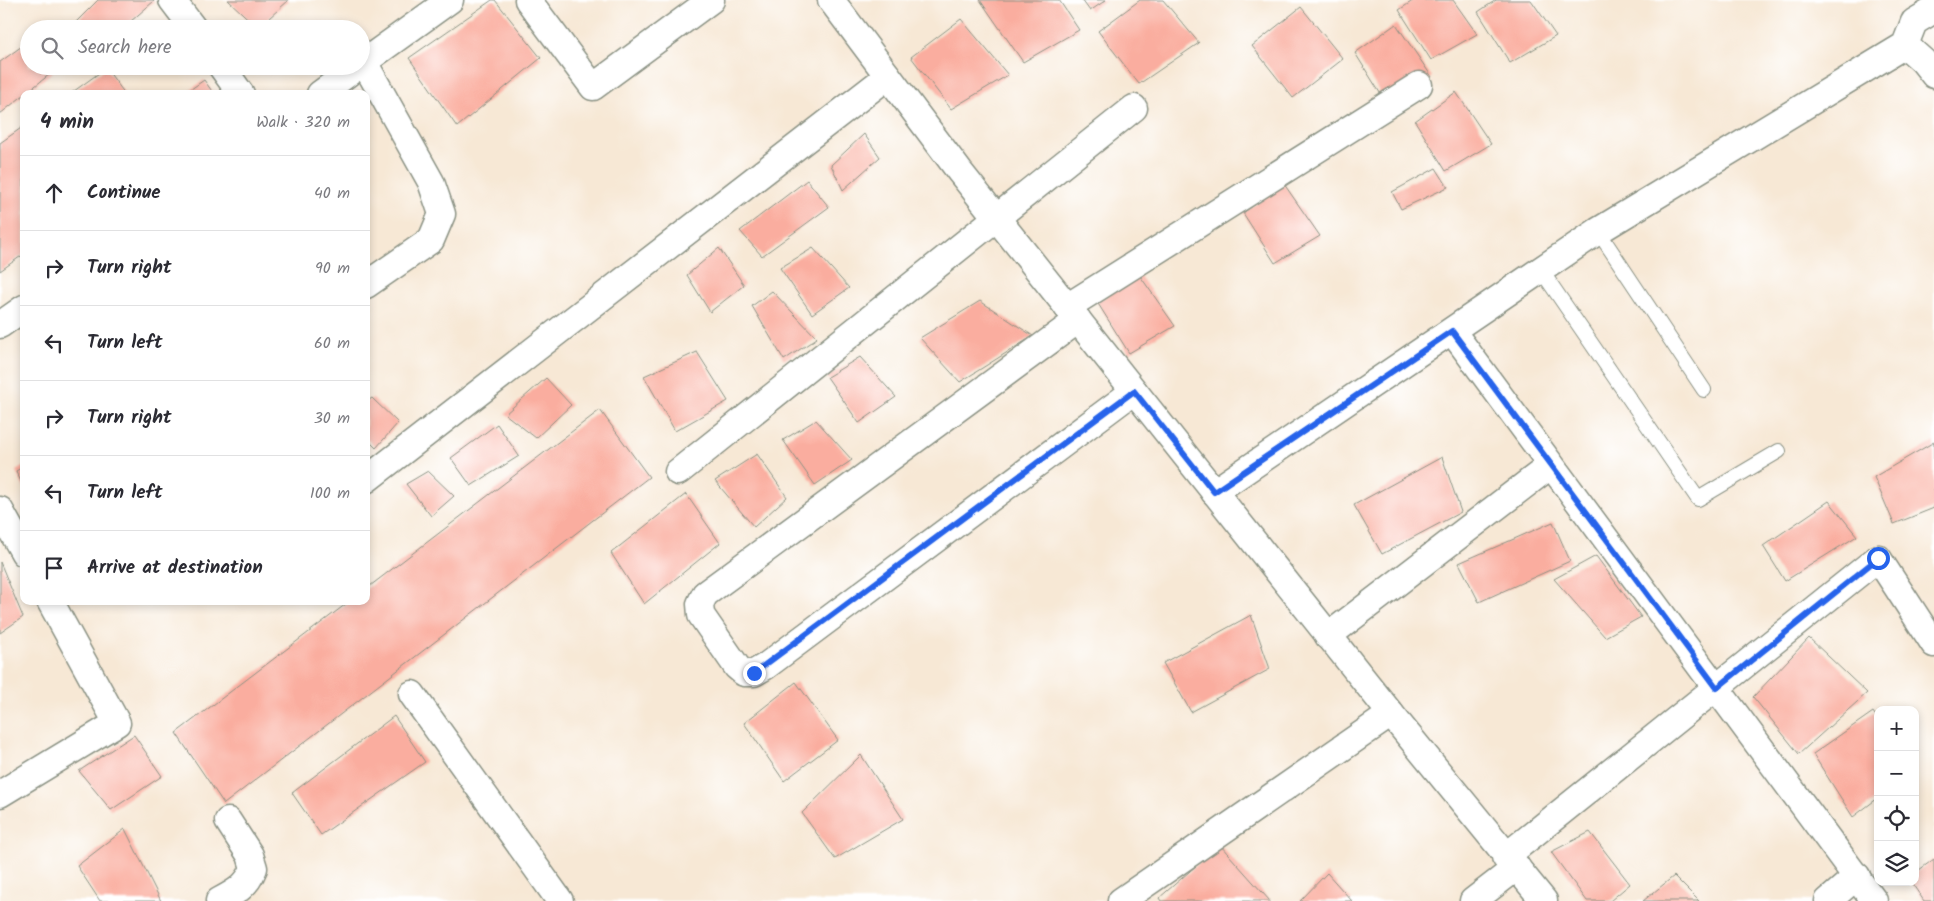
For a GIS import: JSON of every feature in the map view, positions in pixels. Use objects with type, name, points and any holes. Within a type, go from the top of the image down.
[{"type":"street","points":[[172,0],[187,20]]},
{"type":"street","points":[[370,58],[450,0]]},
{"type":"street","points":[[528,0],[593,87],[711,0]]},
{"type":"street","points":[[831,0],[996,217],[1328,636],[1544,901]]},
{"type":"street","points":[[1214,492],[1598,231],[1905,45],[1914,22],[1934,10]]},
{"type":"street","points":[[1905,45],[1923,61],[1934,75]]},
{"type":"street","points":[[227,75],[238,90]]},
{"type":"street","points":[[325,90],[346,75]]},
{"type":"street","points":[[368,75],[431,182],[442,214],[431,240],[370,282]]},
{"type":"street","points":[[370,477],[888,76]]},
{"type":"street","points":[[1134,391],[766,666],[754,673],[744,673],[737,667],[701,616],[700,604],[705,594],[1072,313],[1419,85]]},
{"type":"street","points":[[678,472],[1134,108]]},
{"type":"street","points":[[0,325],[20,311]]},
{"type":"street","points":[[1452,331],[1874,901]]},
{"type":"street","points":[[1328,636],[1551,465]]},
{"type":"street","points":[[0,510],[20,547]]},
{"type":"street","points":[[1472,901],[1511,862],[1717,688],[1878,558],[1934,644]]},
{"type":"street","points":[[0,794],[118,724],[52,605]]},
{"type":"street","points":[[412,694],[560,901]]},
{"type":"street","points":[[1121,901],[1391,714]]},
{"type":"street","points":[[220,901],[243,888],[254,868],[250,855],[228,821]]},
{"type":"street","points":[[1828,901],[1857,876]]},
{"type":"lane","points":[[1598,231],[1704,390]]},
{"type":"lane","points":[[1542,270],[1698,499],[1779,451]]},
{"type":"building","points":[[98,0],[154,0],[132,20],[78,20]]},
{"type":"building","points":[[228,0],[289,0],[267,20],[249,20]]},
{"type":"building","points":[[492,0],[495,0],[541,58],[457,127],[409,58]]},
{"type":"building","points":[[980,0],[1059,0],[1079,30],[1023,62]]},
{"type":"building","points":[[1082,0],[1106,0],[1090,11]]},
{"type":"building","points":[[1140,0],[1163,0],[1199,43],[1139,84],[1098,31]]},
{"type":"building","points":[[1414,0],[1453,0],[1477,34],[1431,60],[1399,10]]},
{"type":"building","points":[[1496,0],[1531,0],[1556,36],[1510,63],[1478,12]]},
{"type":"building","points":[[1301,7],[1343,59],[1293,98],[1252,46]]},
{"type":"building","points":[[961,19],[1008,75],[951,109],[911,57]]},
{"type":"building","points":[[1396,24],[1432,77],[1387,104],[1355,53]]},
{"type":"building","points":[[20,48],[20,75],[49,75],[30,90],[20,90],[20,98],[0,114],[0,62]]},
{"type":"building","points":[[96,75],[111,75],[122,90],[76,90]]},
{"type":"building","points":[[204,80],[211,90],[190,90]]},
{"type":"building","points":[[1456,92],[1491,144],[1446,171],[1415,121]]},
{"type":"building","points":[[20,129],[20,257],[0,271],[0,143]]},
{"type":"building","points":[[864,134],[880,157],[843,190],[831,165]]},
{"type":"building","points":[[1436,168],[1448,187],[1401,209],[1392,192]]},
{"type":"building","points":[[807,180],[829,207],[762,256],[740,231]]},
{"type":"building","points":[[1284,184],[1320,236],[1275,263],[1243,213]]},
{"type":"building","points":[[719,248],[744,285],[710,312],[687,275]]},
{"type":"building","points":[[813,248],[849,288],[812,314],[780,268]]},
{"type":"building","points":[[1138,273],[1175,326],[1129,353],[1097,302]]},
{"type":"building","points":[[772,291],[817,338],[784,360],[752,306]]},
{"type":"building","points":[[980,301],[1033,336],[960,382],[920,338]]},
{"type":"building","points":[[697,352],[728,401],[675,431],[644,376]]},
{"type":"building","points":[[860,357],[896,397],[859,423],[827,377]]},
{"type":"building","points":[[546,378],[571,405],[536,438],[505,414]]},
{"type":"building","points":[[372,398],[398,423],[376,448],[370,442],[370,399]]},
{"type":"building","points":[[600,410],[649,477],[224,804],[176,733],[345,605],[370,605],[370,586]]},
{"type":"building","points":[[816,420],[852,460],[815,485],[783,440]]},
{"type":"building","points":[[497,424],[519,456],[471,486],[451,458]]},
{"type":"building","points":[[1934,442],[1934,508],[1894,524],[1874,477]]},
{"type":"building","points":[[757,454],[787,497],[754,527],[715,481]]},
{"type":"building","points":[[1442,457],[1461,512],[1382,554],[1354,505]]},
{"type":"building","points":[[20,468],[20,480],[16,471]]},
{"type":"building","points":[[428,471],[454,496],[431,516],[406,484]]},
{"type":"building","points":[[686,494],[720,543],[644,604],[611,553]]},
{"type":"building","points":[[1829,501],[1857,536],[1785,581],[1763,546]]},
{"type":"building","points":[[1553,522],[1570,561],[1479,602],[1459,563]]},
{"type":"building","points":[[1596,556],[1641,617],[1605,637],[1554,579]]},
{"type":"building","points":[[0,562],[23,617],[0,633]]},
{"type":"building","points":[[1251,615],[1270,669],[1191,712],[1163,663]]},
{"type":"building","points":[[1809,638],[1867,693],[1799,754],[1753,697]]},
{"type":"building","points":[[796,682],[838,740],[784,781],[744,723]]},
{"type":"building","points":[[1873,712],[1874,801],[1853,817],[1813,754]]},
{"type":"building","points":[[394,716],[425,762],[321,835],[292,793]]},
{"type":"building","points":[[134,735],[162,776],[111,810],[79,771]]},
{"type":"building","points":[[861,755],[903,819],[835,859],[802,813]]},
{"type":"building","points":[[125,829],[161,901],[100,901],[77,866]]},
{"type":"building","points":[[1590,832],[1630,884],[1610,901],[1587,901],[1551,852]]},
{"type":"building","points":[[1220,845],[1270,901],[1161,901],[1159,898]]},
{"type":"building","points":[[1934,859],[1934,901],[1924,901],[1914,886],[1919,886],[1919,870]]},
{"type":"building","points":[[1327,873],[1352,901],[1300,901]]},
{"type":"building","points":[[1674,876],[1699,901],[1643,901]]},
{"type":"route","points":[[754,673],[766,666],[1134,391],[1214,492],[1452,331],[1717,688],[1878,558]]}]
